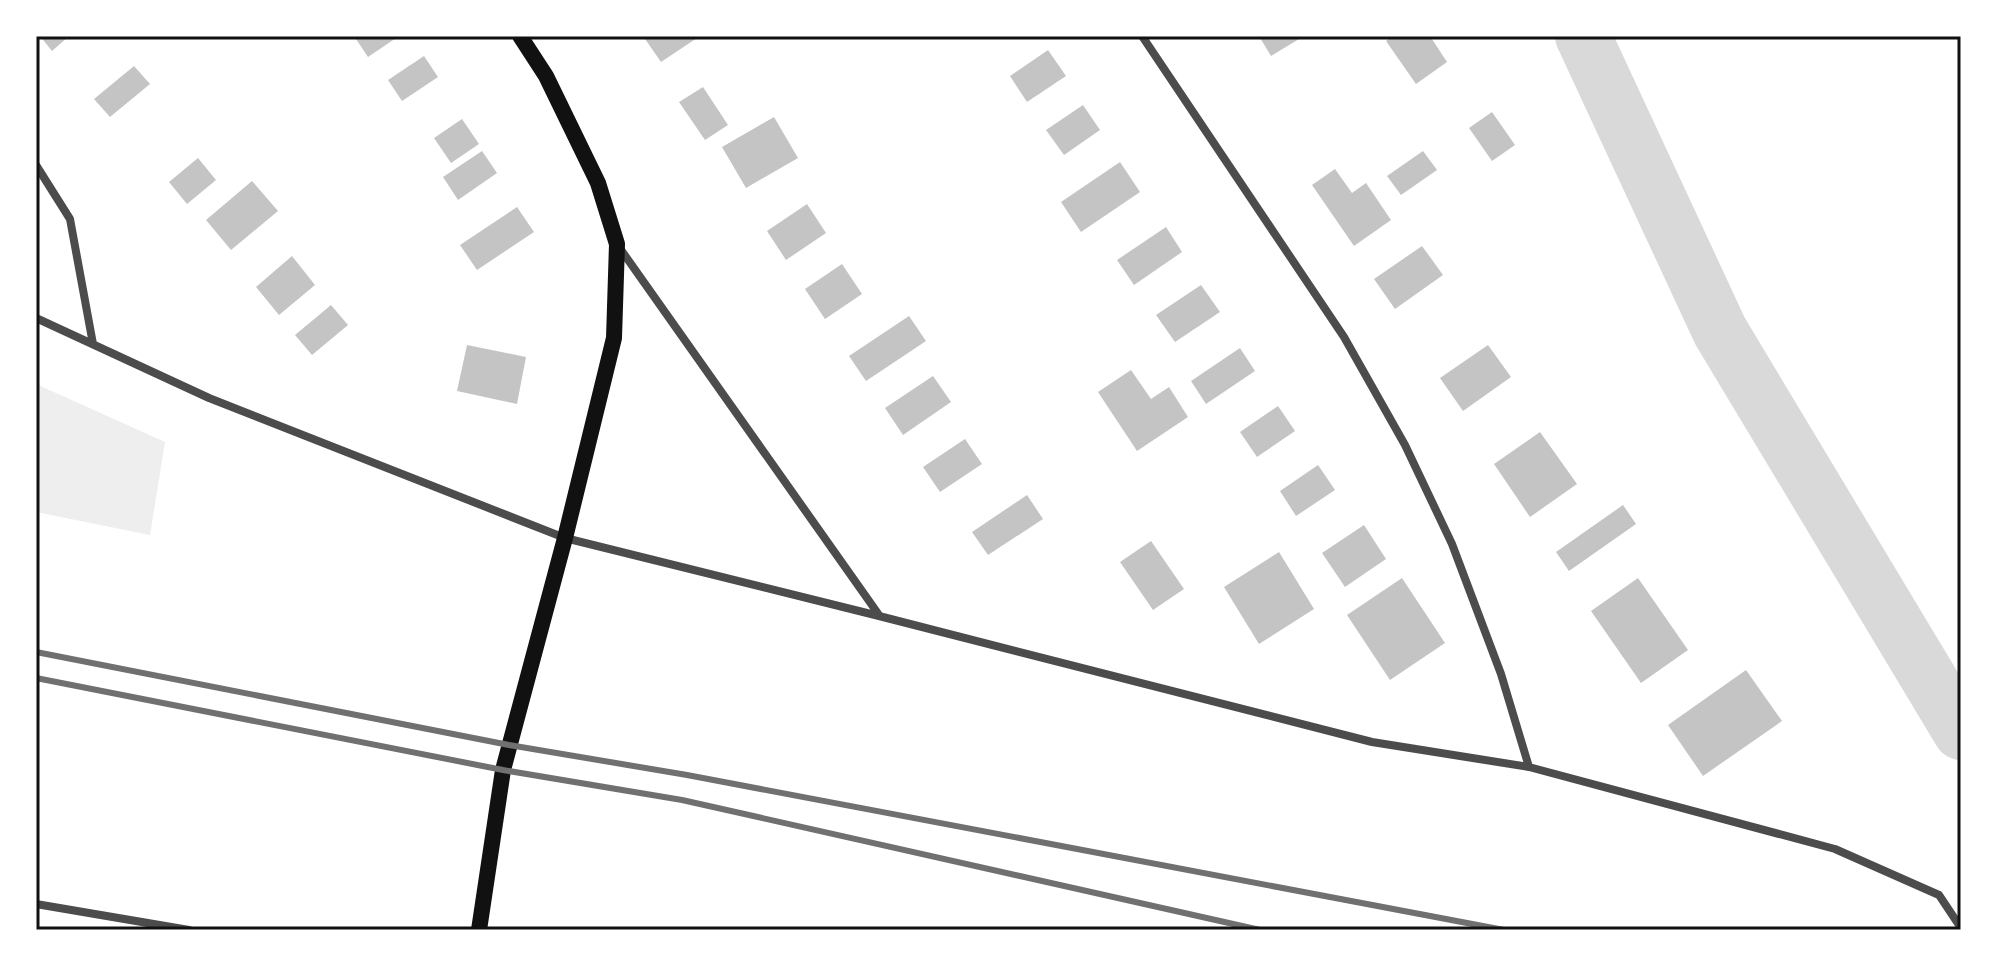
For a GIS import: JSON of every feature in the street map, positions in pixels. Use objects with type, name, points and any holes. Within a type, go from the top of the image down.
[{"type":"main road","points":[[479,930],[503,770],[614,338],[617,244],[598,183],[546,76],[520,36]]},
{"type":"street","points":[[1142,36],[1344,337],[1405,445],[1452,544],[1501,674],[1529,767]]},
{"type":"street","points":[[36,165],[70,219],[93,344]]},
{"type":"street","points":[[617,244],[879,616]]},
{"type":"street","points":[[36,318],[209,398],[565,538],[1372,742],[1529,767],[1835,849],[1939,895],[1961,928]]},
{"type":"street","points":[[36,904],[189,930]]},
{"type":"shaded area","points":[[36,384],[165,442],[150,535],[36,512]]},
{"type":"building","points":[[40,36],[69,36],[52,51]]},
{"type":"building","points":[[360,36],[399,36],[368,57],[356,39]]},
{"type":"building","points":[[643,36],[700,36],[661,62]]},
{"type":"building","points":[[1259,36],[1304,36],[1271,56]]},
{"type":"building","points":[[1393,36],[1430,36],[1447,62],[1416,84],[1386,41]]},
{"type":"building","points":[[1048,50],[1066,76],[1027,102],[1010,76]]},
{"type":"building","points":[[424,56],[438,77],[402,101],[388,80]]},
{"type":"building","points":[[134,66],[150,84],[110,117],[94,99]]},
{"type":"building","points":[[703,87],[728,125],[705,140],[679,102]]},
{"type":"building","points":[[1083,105],[1100,130],[1064,155],[1046,130]]},
{"type":"building","points":[[1492,112],[1515,145],[1492,161],[1469,128]]},
{"type":"building","points":[[774,117],[798,158],[746,188],[722,147]]},
{"type":"building","points":[[462,119],[479,144],[451,163],[434,138]]},
{"type":"building","points":[[482,151],[497,173],[458,200],[443,177]]},
{"type":"building","points":[[1423,151],[1437,170],[1401,195],[1387,176]]},
{"type":"building","points":[[198,158],[216,180],[187,204],[169,182]]},
{"type":"building","points":[[1120,162],[1140,192],[1081,232],[1061,202]]},
{"type":"building","points":[[1335,169],[1352,193],[1366,183],[1391,220],[1354,246],[1312,185]]},
{"type":"building","points":[[252,181],[278,211],[231,250],[206,220]]},
{"type":"building","points":[[807,204],[826,233],[786,260],[767,231]]},
{"type":"building","points":[[517,207],[534,232],[477,270],[460,245]]},
{"type":"building","points":[[1166,227],[1182,252],[1134,285],[1117,260]]},
{"type":"building","points":[[1422,246],[1443,275],[1395,309],[1374,279]]},
{"type":"building","points":[[292,256],[315,285],[279,315],[256,287]]},
{"type":"building","points":[[842,264],[862,294],[825,319],[805,289]]},
{"type":"building","points":[[1201,285],[1220,312],[1175,342],[1156,315]]},
{"type":"building","points":[[331,305],[348,325],[312,355],[295,335]]},
{"type":"building","points":[[909,316],[926,341],[866,381],[849,356]]},
{"type":"building","points":[[467,345],[526,357],[517,404],[457,391]]},
{"type":"building","points":[[1488,345],[1511,377],[1463,411],[1440,378]]},
{"type":"building","points":[[1240,348],[1255,371],[1206,404],[1191,381]]},
{"type":"building","points":[[1131,370],[1151,399],[1169,387],[1188,417],[1137,451],[1098,392]]},
{"type":"building","points":[[933,376],[951,402],[903,435],[885,408]]},
{"type":"building","points":[[1278,406],[1295,431],[1257,457],[1240,432]]},
{"type":"building","points":[[1540,432],[1577,484],[1530,517],[1494,464]]},
{"type":"building","points":[[965,439],[982,464],[940,492],[923,467]]},
{"type":"building","points":[[1318,465],[1335,490],[1296,516],[1280,491]]},
{"type":"building","points":[[1027,495],[1043,519],[988,555],[972,532]]},
{"type":"building","points":[[1623,505],[1636,524],[1569,571],[1556,552]]},
{"type":"building","points":[[1364,525],[1386,559],[1345,587],[1322,553]]},
{"type":"building","points":[[1151,541],[1184,589],[1153,610],[1120,562]]},
{"type":"building","points":[[1279,552],[1314,609],[1259,644],[1224,587]]},
{"type":"building","points":[[1402,578],[1445,643],[1390,680],[1347,615]]},
{"type":"building","points":[[1638,578],[1688,650],[1641,683],[1591,611]]},
{"type":"building","points":[[1746,670],[1782,721],[1703,776],[1668,725]]},
{"type":"waterway","points":[[1583,36],[1720,331],[1961,732]]},
{"type":"railway","points":[[36,652],[509,745],[687,775],[1504,930]]},
{"type":"railway","points":[[36,678],[503,770],[682,800],[1260,930]]}]
